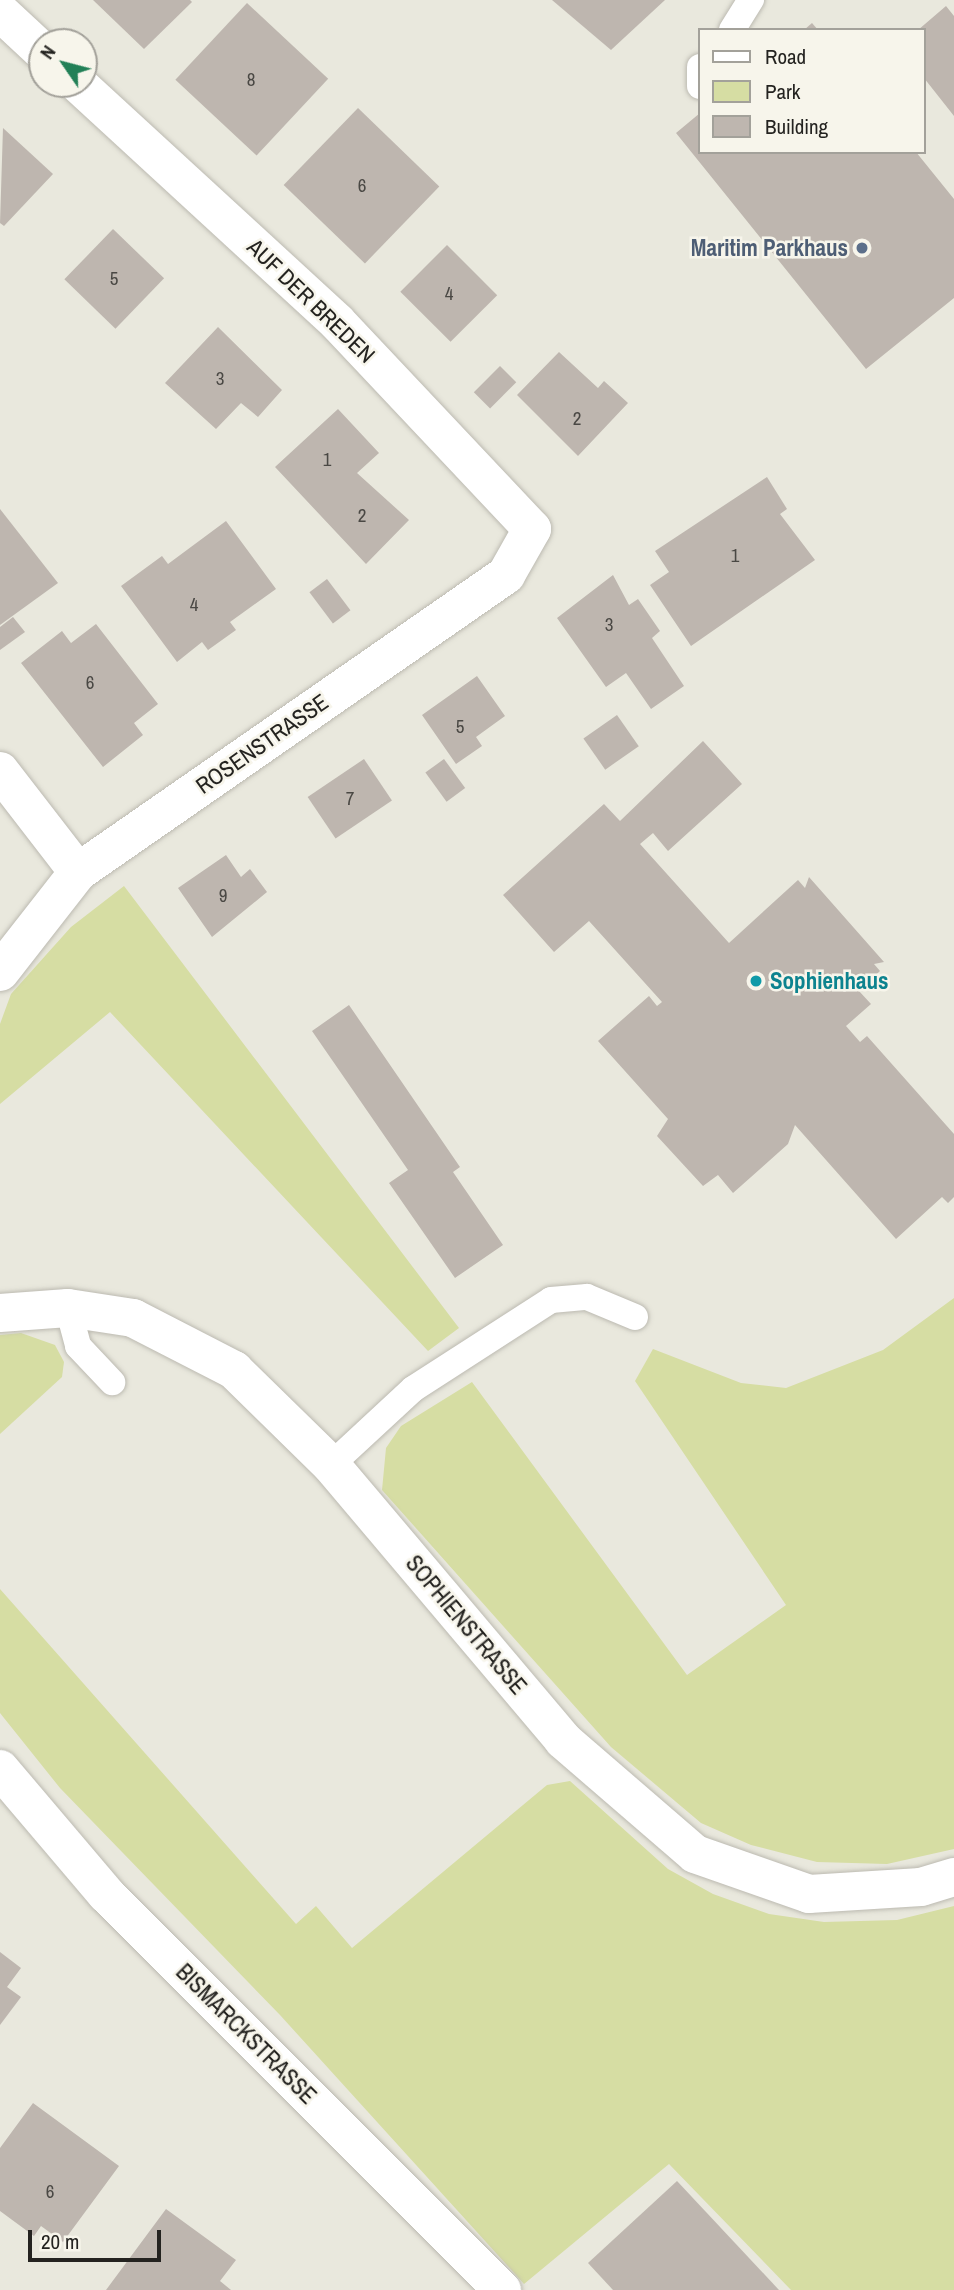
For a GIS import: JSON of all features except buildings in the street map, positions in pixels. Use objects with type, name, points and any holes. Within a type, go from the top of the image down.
[{"type":"street","points":[[0,12],[28,38]]},
{"type":"street","name":"AUF DER BREDEN","points":[[93,98],[337,322],[532,529]]},
{"type":"street","name":"ROSENSTRASSE","points":[[0,972],[78,872],[506,575],[532,529]]},
{"type":"street","points":[[0,771],[78,872]]},
{"type":"street","name":"SOPHIENSTRASSE","points":[[0,1313],[68,1308],[133,1318],[234,1370],[331,1465],[562,1740],[695,1854],[809,1894],[920,1887],[954,1877]]},
{"type":"street","name":"BISMARCKSTRASSE","points":[[0,1769],[106,1894],[502,2290]]},
{"type":"lane","points":[[733,28],[751,0]]},
{"type":"lane","points":[[331,1465],[413,1390],[551,1300],[587,1297],[635,1317]]},
{"type":"lane","points":[[68,1308],[78,1346],[112,1382]]},
{"type":"green space","points":[[124,886],[459,1328],[428,1351],[110,1012],[0,1104],[0,1024],[11,994],[71,927]]},
{"type":"green space","points":[[954,1298],[954,1849],[887,1864],[817,1862],[751,1845],[701,1823],[611,1747],[382,1490],[386,1448],[401,1426],[472,1382],[687,1675],[786,1605],[635,1381],[653,1349],[741,1383],[786,1388],[883,1350]]},
{"type":"green space","points":[[21,1333],[55,1345],[64,1362],[62,1377],[0,1434],[0,1335]]},
{"type":"green space","points":[[0,1589],[296,1924],[316,1906],[352,1948],[547,1785],[570,1781],[668,1869],[713,1894],[769,1914],[824,1922],[897,1920],[954,1906],[954,2290],[791,2290],[669,2164],[524,2284],[280,2015],[60,1788],[0,1713]]},
{"type":"place","name":"Maritim Parkhaus","points":[[862,248]]},
{"type":"place","name":"Sophienhaus","points":[[756,981]]}]
